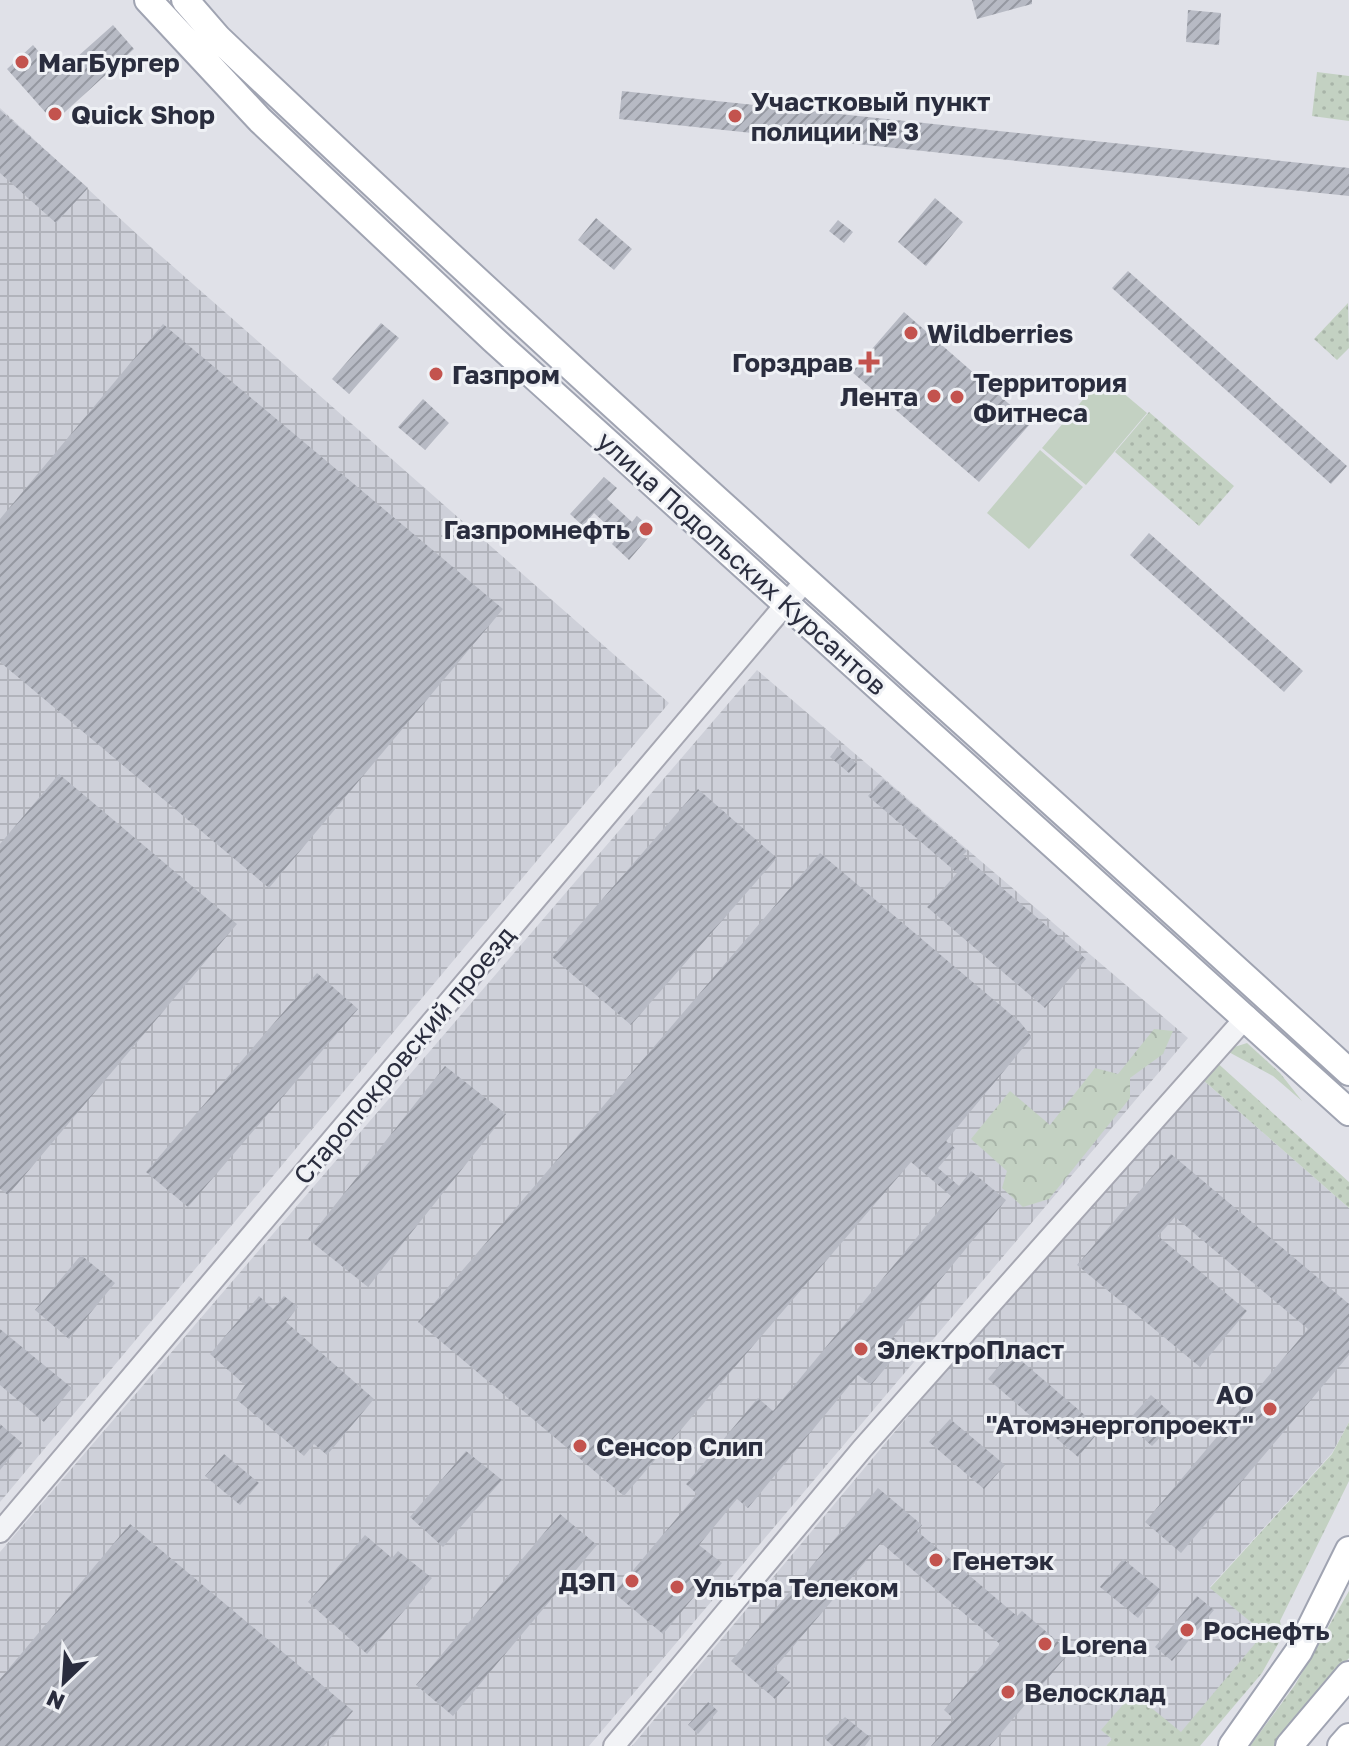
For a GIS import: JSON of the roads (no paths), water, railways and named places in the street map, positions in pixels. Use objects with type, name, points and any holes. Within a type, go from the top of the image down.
[{"type":"main road","name":"улица Подольских Курсантов","points":[[148,0],[260,120],[494,340],[1247,1016],[1349,1112]]},
{"type":"main road","name":"улица Подольских Курсантов","points":[[185,0],[218,38],[449,258],[1168,905],[1349,1072]]},
{"type":"main road","points":[[1232,1746],[1299,1651],[1349,1550]]},
{"type":"main road","points":[[1289,1746],[1349,1675]]},
{"type":"main road","points":[[1341,1746],[1349,1737]]},
{"type":"street","name":"Старопокровский проезд","points":[[0,1532],[807,579]]},
{"type":"street","points":[[1147,928],[1159,932],[1169,927],[1173,916],[1168,905]]},
{"type":"street","points":[[1208,982],[1203,972],[1207,961],[1217,956],[1227,960]]},
{"type":"street","points":[[614,1746],[862,1449],[1247,1016]]},
{"type":"place","name":"МагБургер","points":[[22,62]]},
{"type":"place","name":"Quick Shop","points":[[55,114]]},
{"type":"place","name":"Участковый пункт полиции № 3","points":[[735,116]]},
{"type":"place","name":"Wildberries","points":[[911,333]]},
{"type":"place","name":"Горздрав","points":[[869,362]]},
{"type":"place","name":"Газпром","points":[[436,374]]},
{"type":"place","name":"Лента","points":[[934,396]]},
{"type":"place","name":"Территория Фитнеса","points":[[957,397]]},
{"type":"place","name":"Газпромнефть","points":[[646,529]]},
{"type":"place","name":"ЭлектроПласт","points":[[861,1349]]},
{"type":"place","name":"АО \"Атомэнергопроект\"","points":[[1270,1409]]},
{"type":"place","name":"Сенсор Слип","points":[[580,1446]]},
{"type":"place","name":"Генетэк","points":[[936,1560]]},
{"type":"place","name":"ДЭП","points":[[632,1581]]},
{"type":"place","name":"Ультра Телеком","points":[[677,1587]]},
{"type":"place","name":"Роснефть","points":[[1187,1630]]},
{"type":"place","name":"Lorena","points":[[1045,1644]]},
{"type":"place","name":"Велосклад","points":[[1008,1692]]}]
